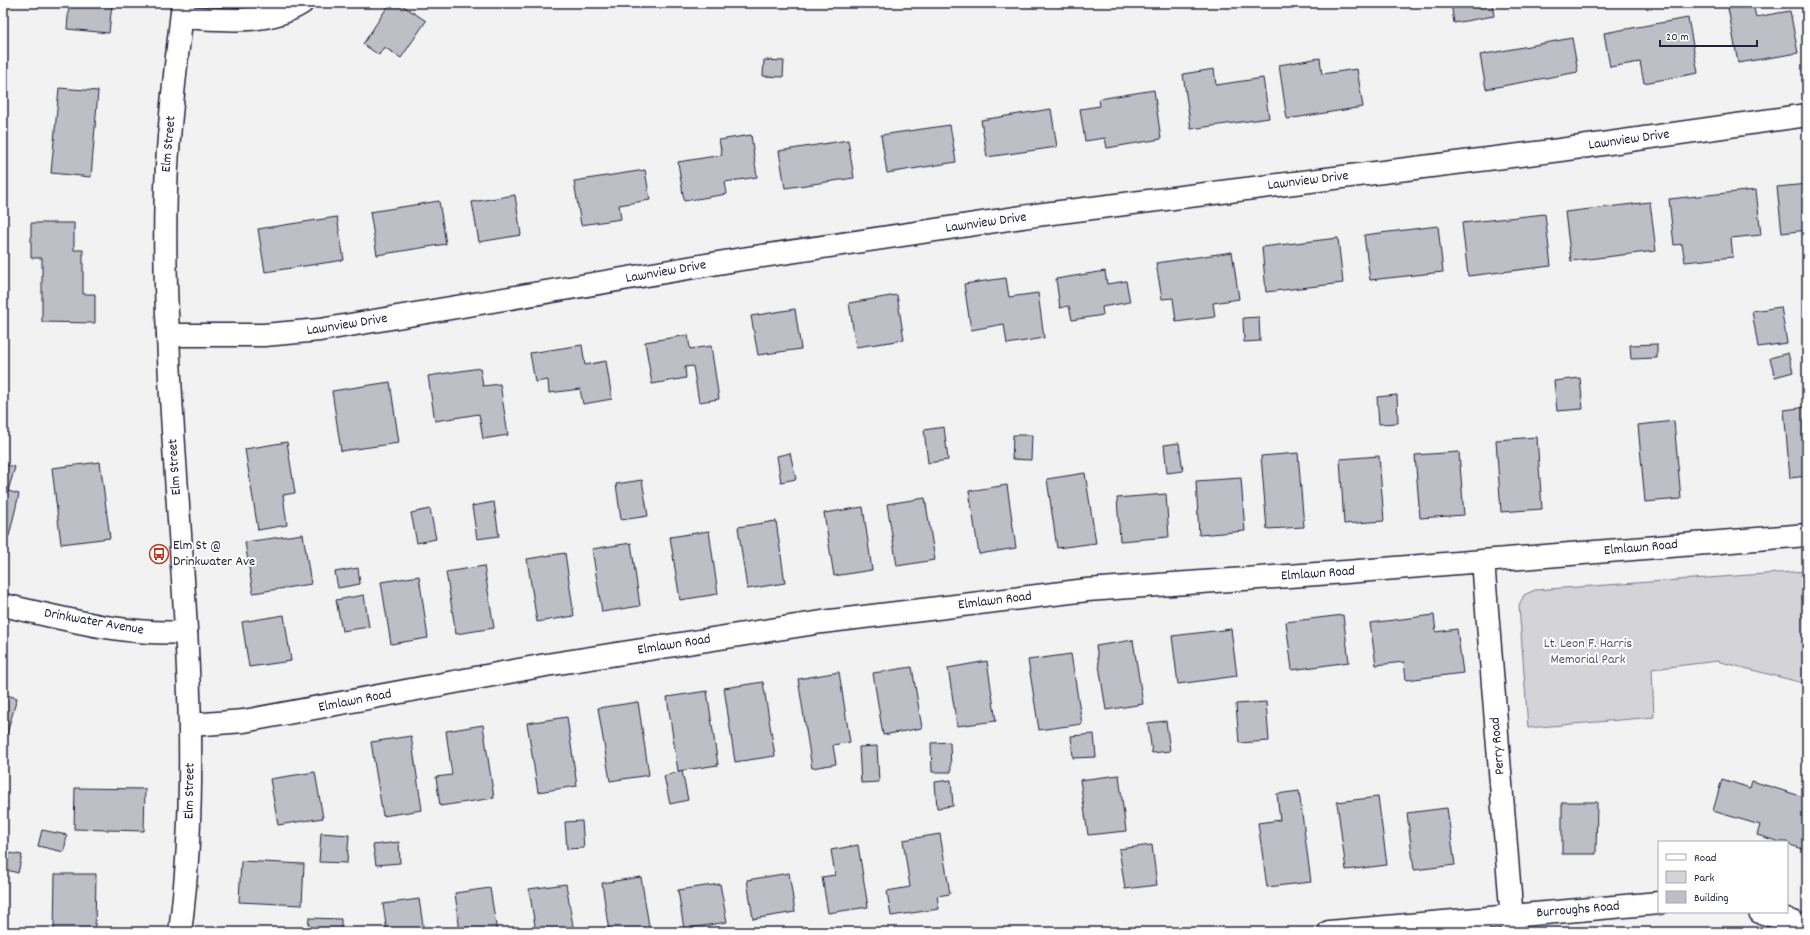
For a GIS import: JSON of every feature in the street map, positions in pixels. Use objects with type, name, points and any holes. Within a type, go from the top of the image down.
[{"type":"street","points":[[182,10],[240,20],[270,16],[302,3]]},
{"type":"street","name":"Elm Street","points":[[180,932],[189,828],[191,725],[168,335],[166,271],[167,166],[182,10]]},
{"type":"street","name":"Lawnview Drive","points":[[168,335],[264,335],[320,330],[742,259],[1029,217],[1560,150],[1807,115]]},
{"type":"street","name":"Elmlawn Road","points":[[191,725],[244,722],[546,665],[822,622],[1087,590],[1483,561],[1807,535]]},
{"type":"street","name":"Perry Road","points":[[1483,561],[1512,924]]},
{"type":"street","name":"Drinkwater Avenue","points":[[3,605],[130,630],[168,633],[186,632]]},
{"type":"street","name":"Burroughs Road","points":[[1329,932],[1512,924],[1658,904]]},
{"type":"street","points":[[1763,913],[1793,922],[1807,929]]},
{"type":"green space","name":"Lt. Leon F. Harris Memorial Park","points":[[1807,571],[1807,684],[1717,661],[1652,669],[1654,717],[1528,728],[1519,605],[1524,595],[1535,590]]},
{"type":"building","points":[[84,3],[112,3],[109,33],[67,29],[69,5],[83,6]]},
{"type":"building","points":[[390,3],[399,3],[426,21],[401,58],[384,47],[379,55],[363,44]]},
{"type":"building","points":[[1451,3],[1492,3],[1494,16],[1454,23]]},
{"type":"building","points":[[1753,4],[1756,17],[1790,11],[1798,53],[1738,63],[1728,8]]},
{"type":"building","points":[[1688,18],[1698,73],[1644,83],[1640,62],[1610,67],[1604,33]]},
{"type":"building","points":[[1572,38],[1578,72],[1486,89],[1480,55]]},
{"type":"building","points":[[1320,58],[1322,74],[1357,69],[1363,107],[1287,119],[1279,65]]},
{"type":"building","points":[[764,60],[784,61],[783,77],[763,76]]},
{"type":"building","points":[[1214,69],[1216,85],[1263,78],[1269,118],[1191,129],[1183,74]]},
{"type":"building","points":[[59,88],[98,91],[91,177],[51,173]]},
{"type":"building","points":[[1154,90],[1161,139],[1107,148],[1105,138],[1085,141],[1080,109],[1100,106],[1099,99]]},
{"type":"building","points":[[1051,109],[1057,147],[987,157],[981,120]]},
{"type":"building","points":[[950,125],[956,162],[887,173],[881,135]]},
{"type":"building","points":[[751,135],[757,177],[725,182],[727,194],[684,201],[678,162],[722,155],[719,140]]},
{"type":"building","points":[[848,140],[854,178],[785,188],[779,151]]},
{"type":"building","points":[[645,170],[650,200],[619,205],[621,219],[581,225],[574,181]]},
{"type":"building","points":[[1807,184],[1807,230],[1782,233],[1777,187]]},
{"type":"building","points":[[1756,190],[1761,235],[1731,238],[1733,257],[1685,262],[1682,244],[1674,245],[1669,199]]},
{"type":"building","points":[[515,195],[521,235],[479,242],[472,202]]},
{"type":"building","points":[[439,201],[446,244],[377,255],[370,212]]},
{"type":"building","points":[[1650,202],[1656,251],[1571,261],[1565,212]]},
{"type":"building","points":[[1545,214],[1551,266],[1468,276],[1462,223]]},
{"type":"building","points":[[337,217],[344,260],[265,272],[258,229]]},
{"type":"building","points":[[31,223],[74,223],[74,250],[83,250],[83,294],[95,294],[95,323],[42,322],[42,258],[31,258]]},
{"type":"building","points":[[1438,226],[1443,272],[1370,280],[1364,235]]},
{"type":"building","points":[[1338,238],[1343,283],[1266,292],[1262,247]]},
{"type":"building","points":[[1232,252],[1239,299],[1213,303],[1215,317],[1176,322],[1173,298],[1162,299],[1156,263]]},
{"type":"building","points":[[1105,271],[1107,284],[1126,281],[1130,302],[1102,307],[1103,315],[1072,320],[1069,306],[1060,308],[1056,279]]},
{"type":"building","points":[[1006,278],[1009,297],[1038,293],[1044,338],[1007,344],[1004,324],[971,330],[964,284]]},
{"type":"building","points":[[897,295],[904,340],[856,347],[849,303]]},
{"type":"building","points":[[1781,307],[1787,343],[1758,347],[1752,311]]},
{"type":"building","points":[[795,309],[801,349],[758,355],[751,316]]},
{"type":"building","points":[[1259,317],[1260,341],[1244,342],[1243,318]]},
{"type":"building","points":[[688,335],[690,349],[711,346],[719,399],[699,402],[693,366],[685,367],[686,378],[652,384],[645,342]]},
{"type":"building","points":[[1657,344],[1657,358],[1631,359],[1630,345]]},
{"type":"building","points":[[582,345],[585,365],[606,361],[612,399],[583,404],[580,389],[549,393],[548,380],[535,382],[530,353]]},
{"type":"building","points":[[1788,353],[1793,372],[1775,377],[1770,358]]},
{"type":"building","points":[[480,368],[483,386],[500,384],[508,435],[483,439],[479,414],[435,421],[428,376]]},
{"type":"building","points":[[1580,378],[1583,409],[1557,411],[1554,381]]},
{"type":"building","points":[[390,382],[399,443],[341,451],[332,391]]},
{"type":"building","points":[[1397,395],[1398,423],[1379,424],[1377,397]]},
{"type":"building","points":[[1807,407],[1807,476],[1790,478],[1784,410]]},
{"type":"building","points":[[1674,421],[1681,499],[1645,502],[1638,425]]},
{"type":"building","points":[[944,427],[948,460],[928,463],[924,430]]},
{"type":"building","points":[[1013,435],[1032,435],[1031,460],[1012,459]]},
{"type":"building","points":[[1537,437],[1542,509],[1501,512],[1496,440]]},
{"type":"building","points":[[287,442],[295,493],[283,495],[287,525],[258,530],[245,449]]},
{"type":"building","points":[[1179,443],[1183,471],[1167,473],[1164,445]]},
{"type":"building","points":[[1459,452],[1464,515],[1420,518],[1415,455]]},
{"type":"building","points":[[790,453],[796,479],[781,482],[777,456]]},
{"type":"building","points":[[1298,453],[1304,527],[1267,529],[1261,456]]},
{"type":"building","points":[[1379,456],[1384,521],[1344,524],[1340,459]]},
{"type":"building","points":[[100,462],[110,538],[61,544],[52,468]]},
{"type":"building","points":[[3,464],[15,467],[8,491],[19,494],[9,536],[3,534]]},
{"type":"building","points":[[1085,473],[1096,543],[1057,548],[1047,479]]},
{"type":"building","points":[[1241,478],[1245,531],[1199,535],[1196,481]]},
{"type":"building","points":[[642,480],[648,516],[621,520],[616,484]]},
{"type":"building","points":[[1007,485],[1016,548],[979,554],[969,491]]},
{"type":"building","points":[[1166,494],[1169,537],[1120,541],[1117,498]]},
{"type":"building","points":[[925,498],[935,560],[897,566],[887,504]]},
{"type":"building","points":[[494,502],[499,536],[477,539],[472,506]]},
{"type":"building","points":[[863,507],[872,570],[834,576],[824,513]]},
{"type":"building","points":[[430,509],[436,539],[417,543],[411,513]]},
{"type":"building","points":[[776,521],[785,583],[747,589],[738,527]]},
{"type":"building","points":[[709,531],[718,594],[680,600],[670,537]]},
{"type":"building","points":[[303,534],[311,584],[253,593],[245,542]]},
{"type":"building","points":[[631,543],[640,606],[602,612],[592,549]]},
{"type":"building","points":[[565,553],[574,616],[537,622],[527,559]]},
{"type":"building","points":[[484,566],[494,628],[456,634],[446,572]]},
{"type":"building","points":[[358,568],[360,584],[338,588],[335,572]]},
{"type":"building","points":[[419,576],[428,638],[391,644],[381,582]]},
{"type":"building","points":[[364,595],[369,627],[342,631],[336,600]]},
{"type":"building","points":[[284,615],[291,661],[249,667],[242,622]]},
{"type":"building","points":[[1343,615],[1349,662],[1292,670],[1286,622]]},
{"type":"building","points":[[1434,615],[1436,632],[1457,629],[1463,673],[1406,680],[1404,662],[1376,665],[1370,623]]},
{"type":"building","points":[[1231,629],[1237,676],[1178,684],[1172,636]]},
{"type":"building","points":[[1133,640],[1143,704],[1106,710],[1096,646]]},
{"type":"building","points":[[1071,654],[1082,724],[1039,730],[1028,660]]},
{"type":"building","points":[[987,661],[996,721],[957,726],[948,668]]},
{"type":"building","points":[[912,667],[922,728],[883,735],[873,673]]},
{"type":"building","points":[[839,672],[850,742],[833,745],[836,764],[812,768],[798,679]]},
{"type":"building","points":[[763,682],[775,756],[735,762],[724,688]]},
{"type":"building","points":[[707,691],[718,765],[678,771],[667,697]]},
{"type":"building","points":[[3,694],[17,698],[6,737],[3,736]]},
{"type":"building","points":[[638,702],[649,775],[610,781],[598,708]]},
{"type":"building","points":[[1266,702],[1269,741],[1239,743],[1236,704]]},
{"type":"building","points":[[567,717],[577,786],[538,792],[527,723]]},
{"type":"building","points":[[1166,721],[1170,751],[1152,753],[1148,723]]},
{"type":"building","points":[[483,725],[494,798],[440,806],[436,777],[452,775],[446,731]]},
{"type":"building","points":[[1094,734],[1096,757],[1073,758],[1071,736]]},
{"type":"building","points":[[411,736],[422,810],[383,816],[371,742]]},
{"type":"building","points":[[950,742],[951,772],[932,772],[931,743]]},
{"type":"building","points":[[877,746],[879,782],[861,783],[859,747]]},
{"type":"building","points":[[682,771],[688,800],[670,804],[664,776]]},
{"type":"building","points":[[315,772],[323,818],[278,825],[270,779]]},
{"type":"building","points":[[1119,775],[1126,831],[1088,835],[1080,780]]},
{"type":"building","points":[[1722,779],[1750,788],[1752,781],[1807,798],[1807,835],[1803,849],[1788,844],[1788,841],[1777,841],[1757,835],[1760,825],[1713,811]]},
{"type":"building","points":[[951,780],[953,806],[937,808],[935,782]]},
{"type":"building","points":[[75,788],[145,789],[144,831],[74,829]]},
{"type":"building","points":[[1299,791],[1311,882],[1267,887],[1258,823],[1280,820],[1277,794]]},
{"type":"building","points":[[1378,797],[1387,865],[1346,870],[1337,802]]},
{"type":"building","points":[[1562,802],[1597,802],[1596,854],[1562,854]]},
{"type":"building","points":[[1447,808],[1455,865],[1414,870],[1407,813]]},
{"type":"building","points":[[582,821],[584,848],[567,849],[565,822]]},
{"type":"building","points":[[42,830],[67,835],[64,852],[38,846]]},
{"type":"building","points":[[321,833],[349,835],[347,863],[319,862]]},
{"type":"building","points":[[940,834],[950,894],[937,896],[939,909],[891,916],[887,891],[910,887],[903,840]]},
{"type":"building","points":[[399,842],[400,863],[376,865],[373,845]]},
{"type":"building","points":[[858,845],[868,907],[828,913],[822,877],[835,875],[831,850]]},
{"type":"building","points":[[1152,845],[1157,885],[1125,889],[1119,849]]},
{"type":"building","points":[[3,852],[22,855],[18,873],[3,869]]},
{"type":"building","points":[[241,861],[304,864],[302,905],[239,902]]},
{"type":"building","points":[[789,873],[795,912],[753,919],[747,880]]},
{"type":"building","points":[[55,874],[96,874],[95,932],[54,931]]},
{"type":"building","points":[[641,877],[650,932],[609,932],[602,883]]},
{"type":"building","points":[[566,884],[574,932],[536,932],[529,889]]},
{"type":"building","points":[[720,884],[727,922],[684,929],[678,890]]},
{"type":"building","points":[[490,888],[497,932],[460,932],[455,893]]},
{"type":"building","points":[[419,899],[424,932],[387,932],[383,904]]},
{"type":"building","points":[[309,918],[341,919],[341,932],[308,932]]},
{"type":"building","points":[[235,929],[286,932],[235,932]]},
{"type":"place","name":"Elm St @ Drinkwater Ave","points":[[159,554]]}]
